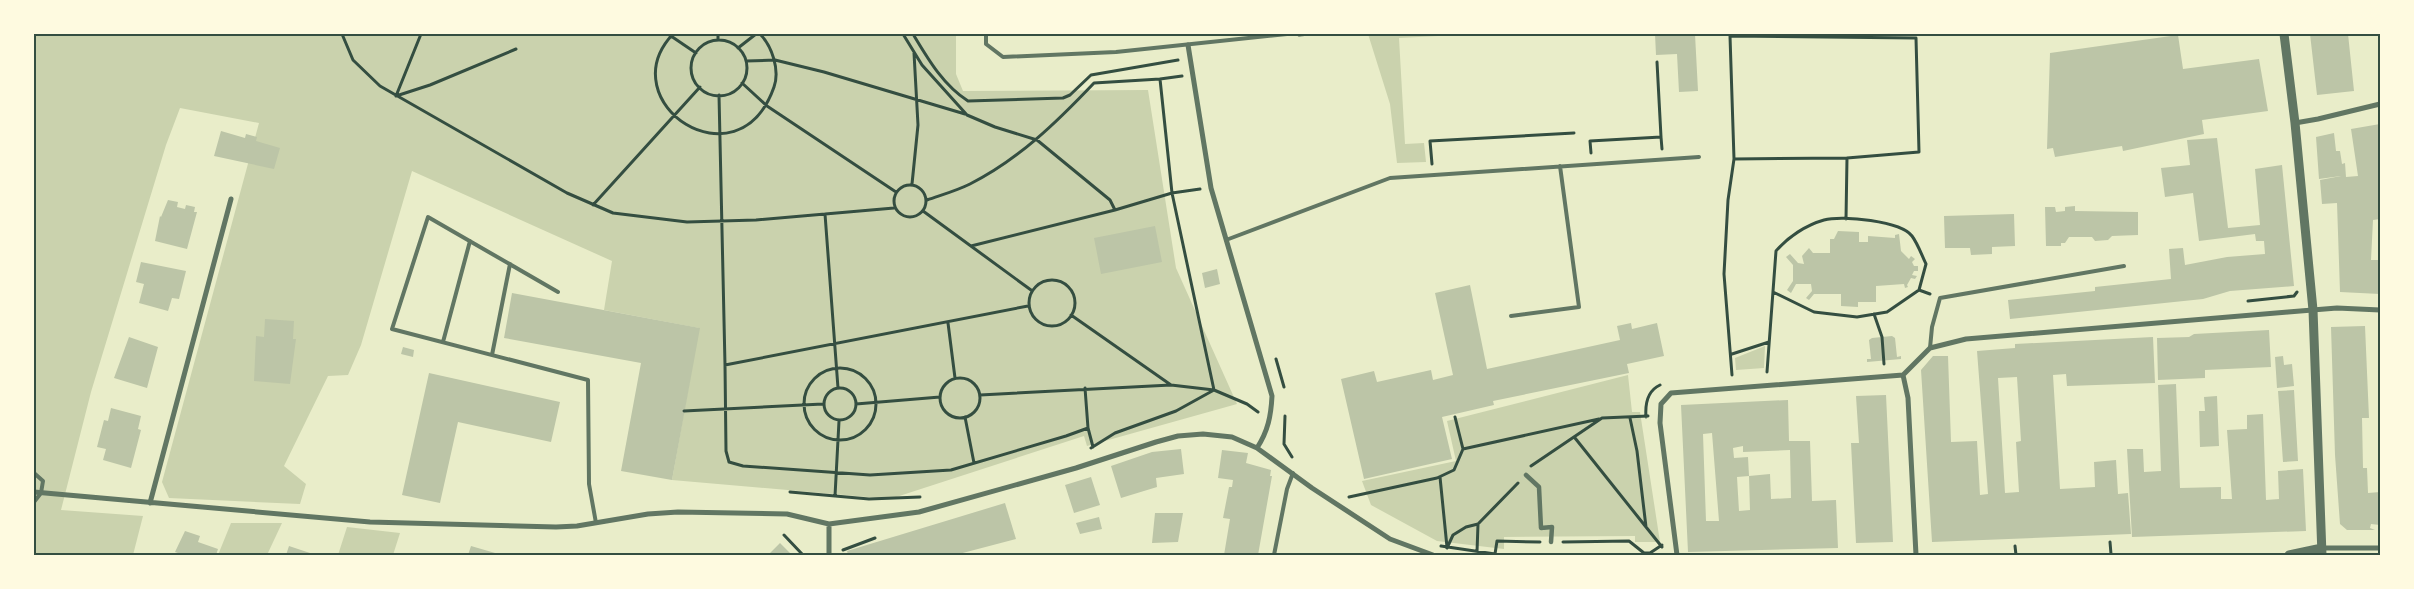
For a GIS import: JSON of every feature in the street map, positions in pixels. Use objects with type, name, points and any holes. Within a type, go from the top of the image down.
[{"type":"street","points":[[2284,34],[2295,122],[2313,310],[2322,552]]},
{"type":"street","points":[[1188,45],[1211,188],[1272,396],[1271,417],[1266,435],[1257,448]]},
{"type":"street","points":[[2295,122],[2318,120],[2380,104]]},
{"type":"street","points":[[150,503],[231,199]]},
{"type":"street","points":[[1677,555],[1660,423],[1661,404],[1671,393],[1903,375],[1930,348],[1966,339],[2337,308],[2380,310]]},
{"type":"street","points":[[1903,375],[1908,398],[1916,555]]},
{"type":"street","points":[[34,492],[412,525],[556,528],[648,514],[725,512],[787,514],[829,524],[919,512],[1178,436],[1203,434],[1232,437],[1257,448],[1390,539],[1433,555]]},
{"type":"street","points":[[1526,475],[1539,487],[1541,528],[1552,527],[1551,542]]},
{"type":"street","points":[[829,524],[829,555]]},
{"type":"street","points":[[2289,555],[2380,548]]},
{"type":"lane","points":[[986,34],[986,44],[1003,57],[1116,52],[1288,34]]},
{"type":"lane","points":[[1225,240],[1390,178],[1699,156]]},
{"type":"lane","points":[[1510,316],[1579,307],[1560,166]]},
{"type":"lane","points":[[558,292],[428,217],[392,329],[588,380],[589,484],[596,523]]},
{"type":"lane","points":[[443,342],[470,241]]},
{"type":"lane","points":[[492,355],[510,264]]},
{"type":"lane","points":[[1930,348],[1932,327],[1940,298],[2124,266]]},
{"type":"lane","points":[[34,473],[43,481],[41,493],[34,502]]},
{"type":"lane","points":[[1274,555],[1287,489],[1293,473]]},
{"type":"path","points":[[342,34],[353,60],[380,86],[567,193],[614,213],[687,222],[894,208]]},
{"type":"path","points":[[396,96],[421,34]]},
{"type":"path","points":[[718,34],[718,40]]},
{"type":"path","points":[[738,48],[756,34]]},
{"type":"path","points":[[696,53],[670,35],[656,64],[657,88],[667,109],[684,125],[706,133],[730,132],[751,123],[767,106],[776,84],[775,60],[765,39],[760,34]]},
{"type":"path","points":[[903,34],[922,65],[967,115]]},
{"type":"path","points":[[913,34],[929,61],[946,83],[968,101],[978,102],[1063,98],[1070,95],[1091,74],[1161,64],[1190,57]]},
{"type":"path","points":[[1297,36],[1310,34]]},
{"type":"path","points":[[1732,375],[1732,354],[1724,274],[1728,200],[1734,159],[1730,36],[1916,38],[1919,152],[1847,158],[1734,159]]},
{"type":"path","points":[[718,40],[732,42],[738,48],[745,54],[747,72],[740,88],[724,96],[707,93],[694,81],[691,63],[699,48],[718,40]]},
{"type":"path","points":[[396,96],[430,85],[516,49]]},
{"type":"path","points":[[912,184],[918,125],[914,50]]},
{"type":"path","points":[[746,61],[775,60],[824,72],[967,115],[995,127],[1036,140],[1110,200],[1115,210]]},
{"type":"path","points":[[1591,155],[1590,141],[1661,137],[1657,62]]},
{"type":"path","points":[[926,200],[969,185],[1004,163],[1036,140],[1094,83],[1192,75]]},
{"type":"path","points":[[1160,79],[1172,193],[1214,390]]},
{"type":"path","points":[[742,83],[767,106],[896,192]]},
{"type":"path","points":[[593,204],[700,87]]},
{"type":"path","points":[[720,95],[719,133],[724,220],[726,451],[729,462],[742,466],[870,475],[951,470],[1088,428]]},
{"type":"path","points":[[1432,165],[1430,141],[1574,133]]},
{"type":"path","points":[[1846,219],[1847,158]]},
{"type":"path","points":[[1424,166],[1442,164]]},
{"type":"path","points":[[912,184],[922,190],[926,200],[924,211],[914,218],[902,217],[894,208],[892,200],[896,192],[902,186],[912,184]]},
{"type":"path","points":[[971,246],[1115,210],[1172,193],[1211,188]]},
{"type":"path","points":[[924,211],[1031,290]]},
{"type":"path","points":[[825,214],[838,388]]},
{"type":"path","points":[[1768,372],[1776,251],[1788,238],[1824,220],[1846,219],[1884,222],[1912,235],[1926,264],[1919,290],[1888,312],[1857,317],[1814,312],[1774,292]]},
{"type":"path","points":[[1044,280],[1061,281],[1073,292],[1075,308],[1071,315],[1066,322],[1050,327],[1035,321],[1028,306],[1031,290],[1044,280]]},
{"type":"path","points":[[2239,301],[2294,296],[2297,288]]},
{"type":"path","points":[[725,366],[1028,306]]},
{"type":"path","points":[[1874,314],[1882,337],[1884,366],[1894,366]]},
{"type":"path","points":[[1071,315],[1171,385]]},
{"type":"path","points":[[948,323],[955,378]]},
{"type":"path","points":[[1732,354],[1769,342]]},
{"type":"path","points":[[1275,354],[1285,393]]},
{"type":"path","points":[[836,368],[851,370],[861,375],[870,384],[876,402],[874,418],[868,428],[858,435],[839,440],[824,436],[815,430],[808,420],[805,406],[807,391],[817,376],[836,368]]},
{"type":"path","points":[[1759,372],[1777,371]]},
{"type":"path","points":[[1723,376],[1741,374]]},
{"type":"path","points":[[955,378],[967,378],[975,383],[980,395],[978,407],[965,417],[956,418],[942,408],[940,397],[944,384],[955,378]]},
{"type":"path","points":[[1647,426],[1645,403],[1653,389],[1668,382]]},
{"type":"path","points":[[980,395],[1085,388],[1171,385],[1214,390],[1247,404],[1261,414]]},
{"type":"path","points":[[838,388],[846,389],[852,393],[856,404],[852,415],[839,421],[831,418],[825,411],[824,404],[826,396],[831,390],[838,388]]},
{"type":"path","points":[[1085,388],[1088,428],[1093,447]]},
{"type":"path","points":[[1086,451],[1115,432],[1176,411],[1214,390]]},
{"type":"path","points":[[856,404],[940,397]]},
{"type":"path","points":[[684,411],[824,404]]},
{"type":"path","points":[[1285,414],[1284,444],[1298,462]]},
{"type":"path","points":[[1463,449],[1602,418],[1630,418],[1661,414]]},
{"type":"path","points":[[1344,498],[1440,477],[1454,470],[1463,449],[1455,416]]},
{"type":"path","points":[[965,417],[974,463]]},
{"type":"path","points":[[1440,477],[1447,548],[1453,535],[1478,524],[1532,470],[1531,466],[1576,438],[1602,418]]},
{"type":"path","points":[[1630,418],[1637,451],[1646,527]]},
{"type":"path","points":[[835,496],[839,421]]},
{"type":"path","points":[[1576,438],[1662,546]]},
{"type":"path","points":[[790,492],[869,499],[928,497]]},
{"type":"path","points":[[1477,552],[1478,524]]},
{"type":"path","points":[[784,535],[803,555]]},
{"type":"path","points":[[842,555],[843,548],[875,538]]},
{"type":"path","points":[[1662,546],[1663,539]]},
{"type":"path","points":[[1457,549],[1496,554],[1498,541],[1629,541],[1644,553],[1650,553],[1662,546]]},
{"type":"path","points":[[2110,542],[2111,554]]},
{"type":"path","points":[[2015,546],[2016,555]]},
{"type":"green space","points":[[34,34],[956,34],[956,74],[963,91],[1148,90],[1176,268],[1237,404],[1087,446],[1084,436],[890,499],[672,480],[699,328],[604,310],[612,261],[412,171],[361,345],[348,375],[328,376],[284,466],[306,484],[300,504],[169,498],[162,482],[259,123],[180,108],[166,145],[91,392],[61,510],[143,516],[133,555],[34,555]]},
{"type":"green space","points":[[1368,34],[1477,34],[1399,38],[1405,144],[1424,143],[1426,162],[1397,163],[1390,104]]},
{"type":"green space","points":[[1765,346],[1764,368],[1736,370],[1735,358]]},
{"type":"green space","points":[[1628,375],[1632,412],[1640,412],[1660,542],[1635,542],[1635,536],[1504,537],[1504,549],[1437,541],[1371,505],[1362,481],[1456,461],[1447,421]]},
{"type":"green space","points":[[231,523],[282,523],[267,555],[218,555]]},
{"type":"green space","points":[[347,527],[400,533],[393,555],[338,555]]},
{"type":"building","points":[[1655,34],[1695,34],[1698,91],[1679,92],[1677,54],[1656,55]]},
{"type":"building","points":[[2310,34],[2348,34],[2354,91],[2317,95]]},
{"type":"building","points":[[2178,35],[2183,69],[2259,59],[2268,111],[2202,120],[2204,134],[2123,151],[2122,146],[2055,157],[2053,148],[2047,149],[2050,53]]},
{"type":"building","points":[[2380,124],[2380,219],[2373,220],[2371,260],[2380,260],[2380,294],[2340,292],[2337,203],[2322,204],[2320,180],[2341,176],[2319,179],[2316,137],[2334,133],[2336,151],[2340,151],[2342,164],[2345,163],[2346,177],[2358,176],[2351,129]]},
{"type":"building","points":[[221,131],[245,138],[246,134],[257,137],[256,141],[280,148],[274,169],[214,156]]},
{"type":"building","points":[[2217,138],[2228,228],[2260,225],[2255,169],[2282,165],[2294,286],[2230,291],[2203,299],[2010,319],[2008,300],[2095,291],[2095,287],[2171,279],[2169,249],[2183,248],[2185,265],[2227,257],[2265,254],[2264,241],[2256,241],[2255,234],[2199,241],[2193,193],[2165,197],[2161,168],[2190,165],[2187,140]]},
{"type":"building","points":[[168,200],[178,202],[177,207],[185,209],[186,205],[195,207],[194,212],[197,212],[187,249],[155,241],[160,216]]},
{"type":"building","points":[[2075,206],[2075,211],[2138,212],[2138,235],[2112,236],[2108,240],[2095,241],[2092,237],[2069,237],[2065,243],[2061,243],[2061,246],[2046,246],[2045,207],[2055,207],[2056,212],[2065,211],[2065,207]]},
{"type":"building","points":[[2014,214],[2015,246],[1992,247],[1992,254],[1971,255],[1970,248],[1945,248],[1944,216]]},
{"type":"building","points":[[1155,226],[1162,262],[1101,274],[1094,238]]},
{"type":"building","points":[[1838,231],[1859,232],[1859,242],[1868,242],[1868,236],[1895,238],[1895,235],[1899,234],[1901,251],[1909,259],[1911,256],[1915,259],[1912,262],[1914,266],[1918,266],[1918,271],[1914,271],[1912,275],[1917,276],[1915,279],[1911,278],[1907,285],[1908,287],[1905,288],[1904,284],[1876,286],[1876,302],[1858,302],[1858,307],[1841,306],[1841,294],[1814,294],[1809,300],[1806,298],[1812,291],[1811,284],[1796,284],[1791,293],[1787,290],[1793,281],[1793,265],[1786,257],[1790,254],[1798,263],[1804,264],[1802,256],[1809,248],[1813,253],[1830,253],[1830,239],[1834,239]]},
{"type":"building","points":[[141,262],[186,271],[179,299],[172,298],[168,311],[139,303],[144,284],[136,282]]},
{"type":"building","points":[[1217,269],[1220,284],[1205,288],[1202,273]]},
{"type":"building","points":[[1470,285],[1487,369],[1620,340],[1617,326],[1631,323],[1632,329],[1657,323],[1664,356],[1627,364],[1629,373],[1493,401],[1494,405],[1442,417],[1452,459],[1364,479],[1341,379],[1374,371],[1377,382],[1431,370],[1433,380],[1453,375],[1435,293]]},
{"type":"building","points":[[512,293],[700,328],[672,480],[621,471],[641,363],[504,338]]},
{"type":"building","points":[[265,319],[294,321],[293,339],[296,339],[290,384],[254,381],[256,336],[264,337]]},
{"type":"building","points":[[2365,326],[2369,418],[2362,418],[2363,468],[2367,468],[2368,493],[2380,492],[2380,525],[2371,524],[2370,528],[2375,530],[2347,530],[2340,524],[2335,455],[2331,327]]},
{"type":"building","points":[[2269,330],[2271,367],[2205,370],[2205,378],[2158,380],[2157,338]]},
{"type":"building","points":[[1892,336],[1895,338],[1897,357],[1901,356],[1901,359],[1867,362],[1867,359],[1871,359],[1869,340]]},
{"type":"building","points":[[129,337],[158,347],[147,388],[114,378]]},
{"type":"building","points":[[2153,337],[2155,383],[2067,386],[2066,374],[2053,375],[2060,489],[2095,487],[2094,462],[2116,460],[2118,494],[2128,493],[2131,534],[1932,542],[1921,370],[1933,356],[1948,356],[1951,442],[1977,441],[1980,495],[1988,494],[1977,351],[2015,348],[2015,344]],"holes":[[[2017,377],[2021,441],[2016,442],[2019,492],[2005,493],[1998,378]]]},
{"type":"building","points":[[403,347],[414,350],[413,357],[401,354]]},
{"type":"building","points":[[2283,356],[2284,365],[2292,364],[2294,386],[2277,388],[2275,357]]},
{"type":"building","points":[[429,373],[560,402],[551,442],[458,422],[440,503],[402,495]]},
{"type":"building","points":[[2176,384],[2180,488],[2221,487],[2221,499],[2232,499],[2227,430],[2247,429],[2247,415],[2263,414],[2266,500],[2279,499],[2278,471],[2303,469],[2306,531],[2132,537],[2127,449],[2143,449],[2144,472],[2161,471],[2158,385]]},
{"type":"building","points":[[2294,390],[2298,461],[2283,462],[2278,391]]},
{"type":"building","points":[[1886,395],[1893,542],[1856,543],[1851,443],[1859,443],[1856,396]]},
{"type":"building","points":[[2217,396],[2219,446],[2200,447],[2199,411],[2205,411],[2204,397]]},
{"type":"building","points":[[1788,400],[1789,441],[1810,441],[1812,501],[1836,500],[1838,548],[1688,552],[1681,405]],"holes":[[[1712,433],[1719,521],[1706,521],[1703,434]],[[1743,446],[1743,452],[1790,450],[1791,498],[1771,499],[1770,474],[1749,476],[1748,457],[1734,458],[1733,448]],[[1749,476],[1750,510],[1739,511],[1737,477]]]},
{"type":"building","points":[[111,408],[141,416],[138,429],[141,430],[131,468],[103,460],[106,449],[97,447],[104,420],[108,421]]},
{"type":"building","points":[[1181,449],[1184,474],[1156,478],[1157,487],[1121,498],[1111,466],[1152,452]]},
{"type":"building","points":[[1222,450],[1248,453],[1246,463],[1271,470],[1270,476],[1272,476],[1258,555],[1224,555],[1230,519],[1223,518],[1229,487],[1232,487],[1233,480],[1218,478]]},
{"type":"building","points":[[1091,477],[1100,505],[1074,513],[1065,485]]},
{"type":"building","points":[[1005,503],[1016,539],[955,555],[848,555],[847,551]]},
{"type":"building","points":[[1155,513],[1183,513],[1178,542],[1152,543]]},
{"type":"building","points":[[1099,517],[1102,529],[1080,534],[1076,523]]},
{"type":"building","points":[[185,531],[200,536],[198,542],[218,549],[216,555],[177,555],[178,553],[175,552]]},
{"type":"building","points":[[780,543],[792,555],[768,555]]},
{"type":"building","points":[[289,546],[316,555],[286,555]]},
{"type":"building","points":[[471,546],[502,555],[468,555]]}]
